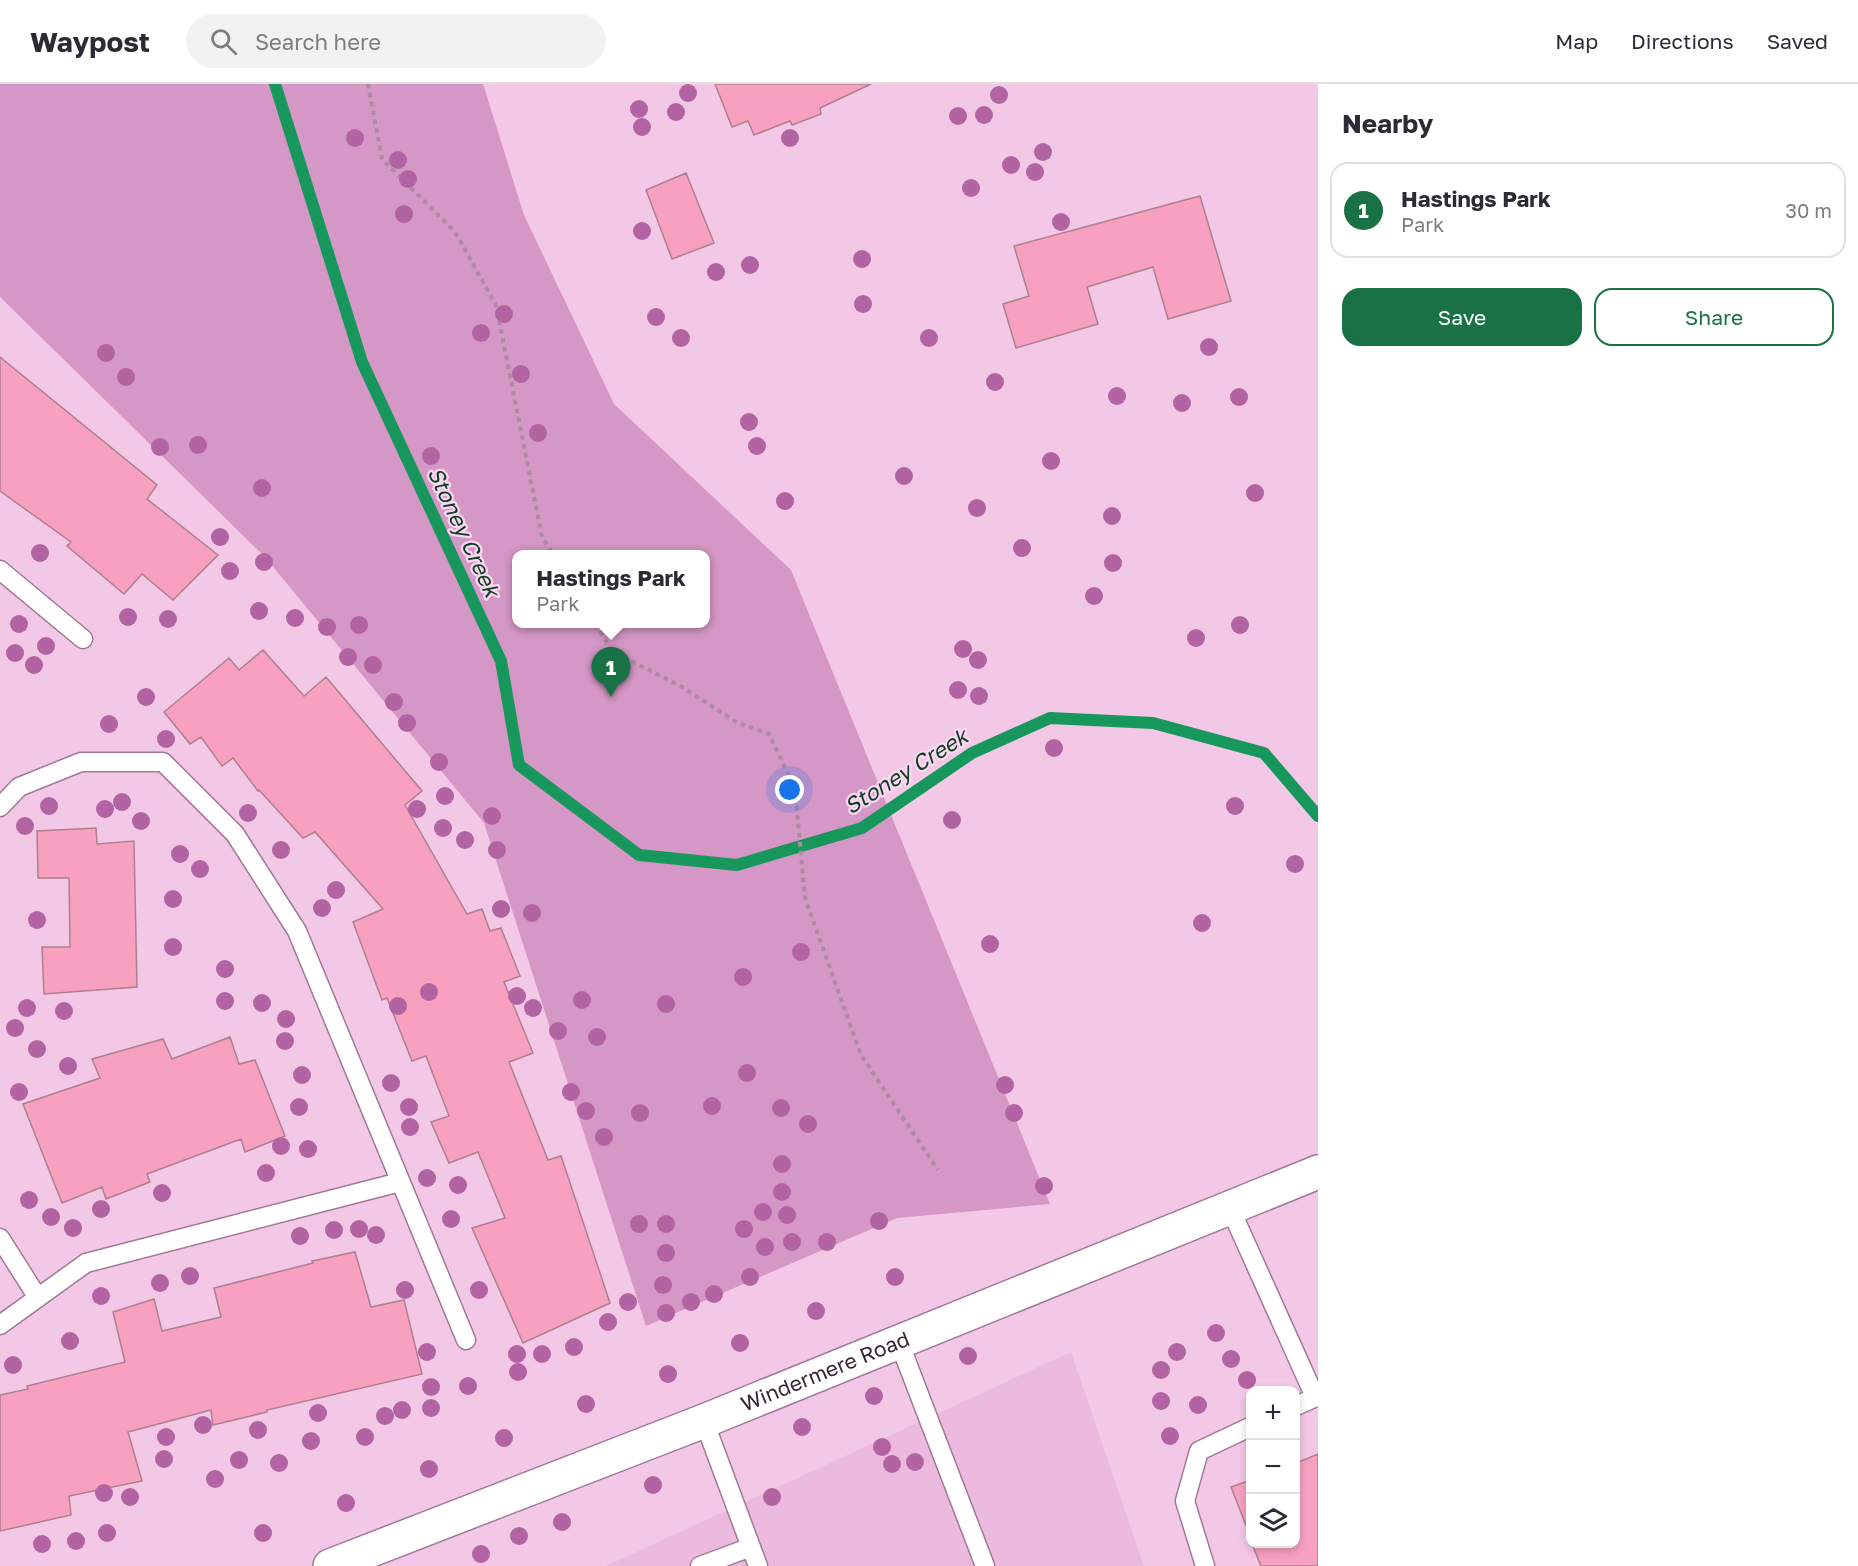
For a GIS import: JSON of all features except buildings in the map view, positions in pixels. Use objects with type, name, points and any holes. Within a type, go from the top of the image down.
[{"type":"main road","name":"Windermere Road","points":[[330,1566],[704,1421],[1318,1172]]},
{"type":"lane","points":[[0,570],[83,639]]},
{"type":"lane","points":[[0,807],[19,787],[81,762],[163,762],[235,834],[297,931],[466,1340]]},
{"type":"lane","points":[[0,1325],[86,1263],[400,1182]]},
{"type":"lane","points":[[1230,1208],[1317,1397],[1300,1404]]},
{"type":"lane","points":[[0,1238],[38,1298]]},
{"type":"lane","points":[[899,1342],[985,1566]]},
{"type":"lane","points":[[704,1421],[758,1566]]},
{"type":"lane","points":[[1205,1566],[1185,1501],[1199,1451],[1246,1429]]},
{"type":"lane","points":[[700,1566],[751,1546]]},
{"type":"path","points":[[368,84],[382,159],[455,232],[496,305],[542,537],[550,550]]},
{"type":"path","points":[[598,628],[612,651],[682,687],[738,723],[769,734],[795,789],[805,898],[861,1055],[938,1170]]},
{"type":"shaded area","points":[[0,84],[483,84],[524,215],[614,404],[791,570],[1050,1204],[897,1218],[646,1326],[484,823],[265,557],[0,297]]},
{"type":"shaded area","points":[[1071,1352],[1144,1566],[606,1566]]},
{"type":"waterway","name":"Stoney Creek","points":[[275,84],[362,362],[501,661],[519,765],[639,855],[737,865],[862,828],[972,753],[1050,718],[1153,723],[1264,753],[1318,816]]},
{"type":"place","name":"Hastings Park","points":[[611,697]]}]
